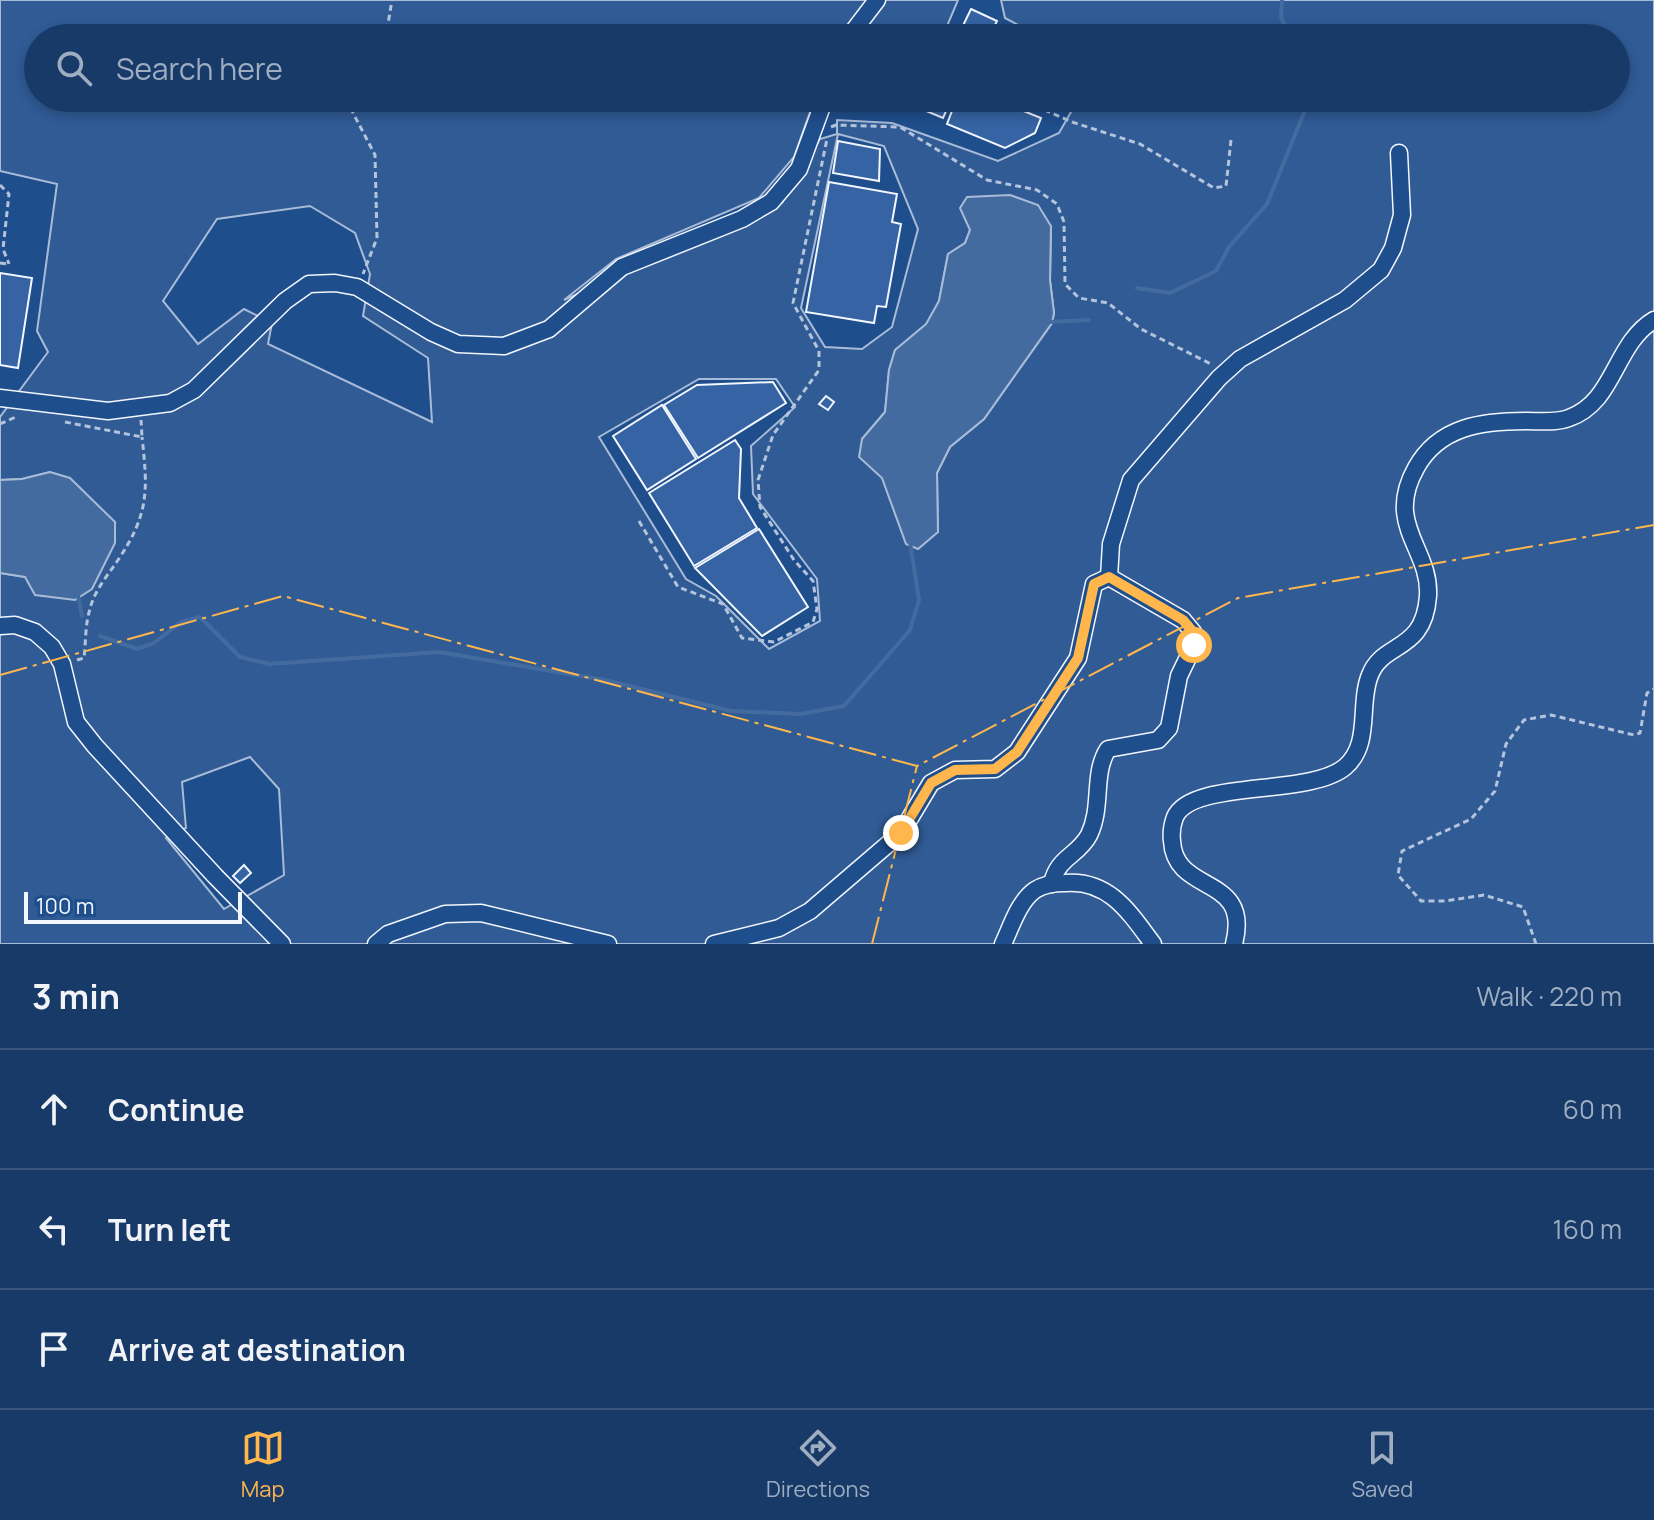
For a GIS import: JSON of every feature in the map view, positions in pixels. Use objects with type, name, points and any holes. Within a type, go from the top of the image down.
[{"type":"street","points":[[859,24],[877,0]]},
{"type":"street","points":[[0,398],[108,411],[170,403],[194,390],[285,301],[309,284],[335,283],[357,287],[431,332],[458,344],[504,346],[549,329],[622,267],[742,219],[771,202],[799,169],[820,112]]},
{"type":"street","points":[[1109,577],[1111,544],[1131,480],[1219,378],[1240,359],[1345,300],[1381,270],[1393,248],[1402,215],[1399,153]]},
{"type":"street","points":[[1234,944],[1238,928],[1235,909],[1224,894],[1189,875],[1178,864],[1172,851],[1171,832],[1176,815],[1186,804],[1205,796],[1290,785],[1328,776],[1344,768],[1355,756],[1361,738],[1371,672],[1379,662],[1412,639],[1422,624],[1428,596],[1426,576],[1405,522],[1406,493],[1416,468],[1428,452],[1446,437],[1468,425],[1490,421],[1567,419],[1583,411],[1598,398],[1613,376],[1625,348],[1640,330],[1654,320]]},
{"type":"street","points":[[1052,884],[1055,869],[1088,837],[1099,808],[1101,761],[1108,749],[1158,740],[1169,728],[1179,676],[1194,645],[1193,632],[1183,620],[1109,577]]},
{"type":"street","points":[[714,944],[779,928],[810,911],[901,833],[931,783],[955,770],[995,769],[1017,752],[1078,658],[1094,584],[1109,577]]},
{"type":"street","points":[[0,626],[15,625],[35,632],[52,647],[62,664],[76,722],[275,940],[282,944]]},
{"type":"street","points":[[1003,944],[1024,901],[1035,890],[1073,882],[1101,888],[1125,905],[1153,944]]},
{"type":"street","points":[[376,944],[388,934],[445,914],[481,913],[608,944]]},
{"type":"path","points":[[388,24],[392,0]]},
{"type":"path","points":[[353,112],[375,155],[377,238],[357,287]]},
{"type":"path","points":[[1049,112],[1140,144],[1214,188],[1226,186],[1231,140]]},
{"type":"path","points":[[639,521],[678,587],[723,604],[742,638],[774,642],[813,622],[817,609],[813,581],[794,560],[760,507],[758,480],[773,435],[819,370],[819,351],[793,303],[828,142],[825,130],[836,125],[900,127],[987,180],[1037,190],[1057,204],[1064,222],[1065,284],[1079,298],[1108,303],[1141,329],[1213,365]]},
{"type":"path","points":[[0,185],[9,194],[3,249],[9,264],[0,263]]},
{"type":"path","points":[[62,664],[84,658],[90,608],[101,585],[135,535],[145,506],[147,481],[142,437]]},
{"type":"path","points":[[1536,944],[1523,907],[1484,895],[1421,901],[1398,875],[1402,851],[1471,819],[1495,791],[1506,744],[1524,720],[1551,715],[1634,735],[1640,733],[1647,693],[1654,689]]},
{"type":"shaded area","points":[[0,0],[958,0],[948,24],[24,24],[24,112],[810,112],[794,157],[759,198],[616,259],[564,300],[782,203],[820,139],[837,134],[837,120],[892,123],[998,161],[1059,133],[1071,112],[1630,112],[1630,24],[1016,24],[1005,18],[1001,0],[1654,0],[1654,944],[0,944],[0,573],[25,577],[115,523],[50,472],[22,479],[0,480],[0,417],[48,352],[37,331],[57,184],[0,171]],"holes":[[[838,134],[884,146],[918,229],[892,327],[862,349],[825,347],[801,308]],[[310,206],[355,233],[370,274],[363,316],[428,358],[432,422],[268,344],[272,323],[244,309],[198,344],[163,301],[217,219]],[[1051,226],[1052,323],[984,419],[950,447],[937,473],[938,532],[906,543],[882,477],[862,439],[885,412],[889,370],[895,350],[927,324],[939,301],[948,254],[965,243],[970,230]],[[699,379],[776,379],[795,407],[751,446],[753,494],[817,579],[820,621],[769,649],[716,596],[686,579],[599,437]],[[250,757],[279,789],[284,875],[224,909],[166,838],[186,828],[182,782]]]},
{"type":"shaded area","points":[[1010,195],[1038,205],[1051,226],[1052,323],[984,419],[950,447],[937,473],[938,532],[918,549],[906,544],[882,478],[859,457],[862,439],[885,412],[889,370],[895,350],[926,324],[939,301],[948,254],[965,243],[970,230],[960,208],[967,197]]},
{"type":"shaded area","points":[[50,472],[70,478],[115,522],[115,543],[92,589],[75,600],[35,595],[25,577],[0,573],[0,480],[22,479]]},
{"type":"building","points":[[971,9],[997,21],[996,24],[964,24]]},
{"type":"building","points":[[929,112],[946,112],[943,118]]},
{"type":"building","points":[[952,112],[1026,112],[1041,118],[1035,133],[1005,148],[947,124]]},
{"type":"building","points":[[838,141],[880,149],[879,181],[833,173]]},
{"type":"building","points":[[829,182],[897,194],[892,222],[901,224],[886,307],[877,306],[874,323],[806,312]]},
{"type":"building","points":[[0,273],[32,278],[18,368],[0,365]]},
{"type":"building","points":[[773,382],[786,403],[698,458],[664,405],[697,385]]},
{"type":"building","points":[[826,396],[834,402],[828,410],[819,404]]},
{"type":"building","points":[[662,405],[696,459],[647,490],[613,436]]},
{"type":"building","points":[[735,440],[741,449],[739,498],[757,528],[694,566],[649,493]]},
{"type":"building","points":[[759,529],[808,607],[762,636],[695,568]]},
{"type":"building","points":[[244,865],[251,873],[240,883],[233,876]]},
{"type":"waterway","points":[[1282,0],[1281,17],[1284,24]]},
{"type":"waterway","points":[[1137,288],[1170,293],[1216,271],[1229,247],[1267,204],[1304,112]]},
{"type":"waterway","points":[[1047,322],[1089,320]]},
{"type":"waterway","points":[[100,636],[137,649],[154,643],[181,622],[200,617],[240,657],[269,664],[439,652],[605,680],[731,711],[800,714],[844,706],[910,630],[919,600],[910,542]]},
{"type":"waterway","points":[[78,596],[82,616]]},
{"type":"power","points":[[0,675],[283,596],[917,766],[1238,598],[1654,525]]},
{"type":"power","points":[[872,944],[917,766]]},
{"type":"route","points":[[901,833],[931,783],[955,770],[995,769],[1017,752],[1078,658],[1094,584],[1109,577],[1183,620],[1193,632],[1194,645]]}]
